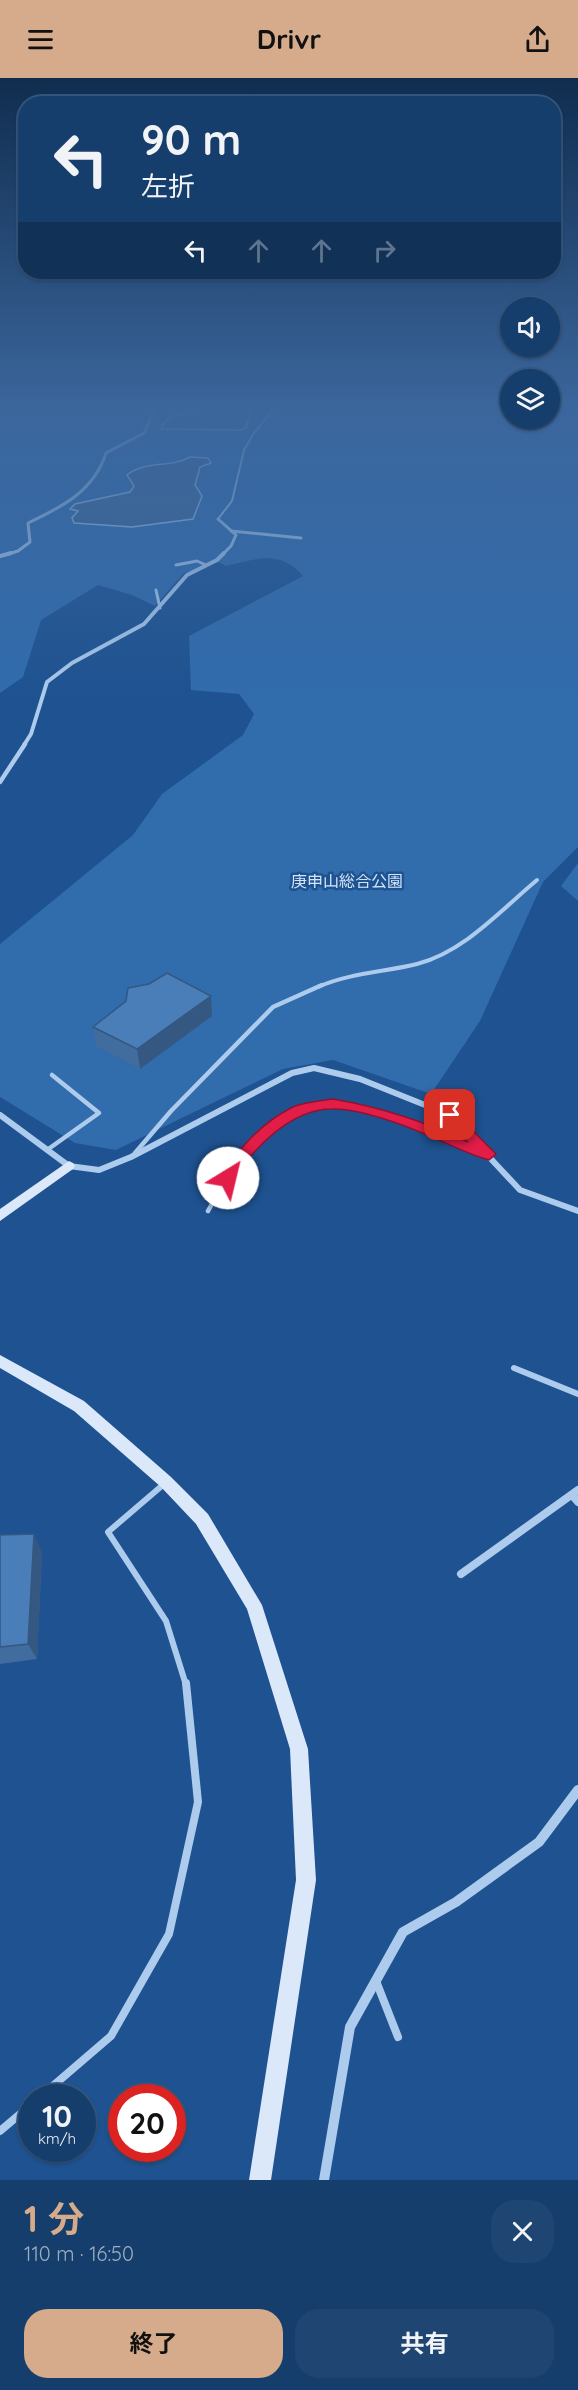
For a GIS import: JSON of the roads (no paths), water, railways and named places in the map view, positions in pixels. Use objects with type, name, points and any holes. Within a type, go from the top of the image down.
[{"type":"street","points":[[0,556],[18,551],[30,542],[28,523],[67,502]]},
{"type":"street","points":[[0,782],[31,734],[47,682],[72,663],[138,628],[152,617],[187,575],[217,560],[231,546],[236,535],[218,519]]},
{"type":"street","points":[[231,531],[301,538]]},
{"type":"street","points":[[0,1115],[69,1166],[99,1170],[131,1157],[292,1073],[314,1068],[360,1079],[450,1115],[489,1154],[520,1190],[578,1211]]},
{"type":"street","points":[[0,1216],[69,1166]]},
{"type":"street","points":[[0,1361],[79,1406],[166,1482],[202,1519],[254,1605],[299,1749],[306,1880],[260,2180]]},
{"type":"street","points":[[461,1574],[576,1496]]},
{"type":"street","points":[[324,2180],[350,2027],[403,1932],[456,1902],[539,1842],[578,1790]]},
{"type":"lane","points":[[218,519],[231,502]]},
{"type":"lane","points":[[176,565],[198,561],[206,566]]},
{"type":"lane","points":[[156,590],[159,608]]},
{"type":"lane","points":[[131,1157],[171,1111],[273,1007],[325,984],[385,969],[417,964],[439,956],[462,944],[537,880]]},
{"type":"lane","points":[[47,1150],[99,1113],[52,1075]]},
{"type":"lane","points":[[208,1211],[238,1161],[266,1133],[296,1111],[305,1109],[333,1104],[374,1111],[433,1131],[471,1149],[489,1154]]},
{"type":"lane","points":[[514,1368],[578,1394]]},
{"type":"lane","points":[[55,2084],[111,2036],[169,1934],[198,1802],[187,1687],[166,1621],[108,1532],[166,1482]]},
{"type":"lane","points":[[376,1981],[398,2037]]},
{"type":"lane","points":[[0,2132],[18,2116]]},
{"type":"park label","name":"庚申山総合公園","points":[[347,881]]}]
